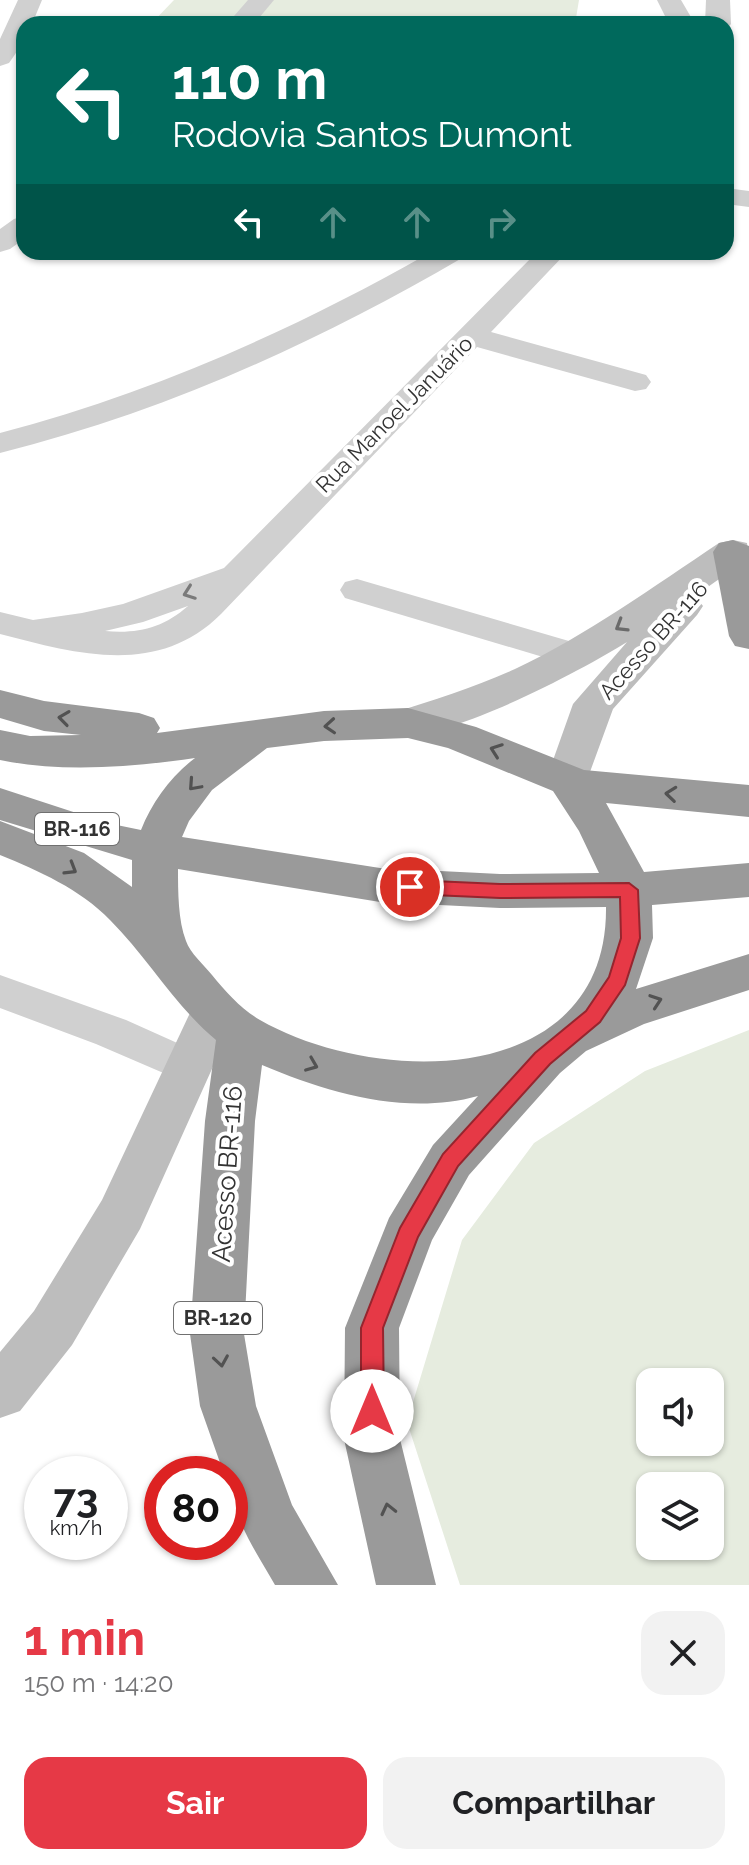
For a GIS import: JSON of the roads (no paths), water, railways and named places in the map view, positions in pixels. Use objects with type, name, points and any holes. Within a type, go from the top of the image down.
[{"type":"highway","points":[[743,546],[749,636]]},
{"type":"highway","points":[[0,704],[44,716],[253,737]]},
{"type":"highway","points":[[0,745],[30,751],[152,749],[324,726],[408,723],[487,746],[570,782],[749,801]]},
{"type":"highway","points":[[163,948],[155,886],[155,849],[169,815],[197,779],[253,737]]},
{"type":"highway","points":[[406,1585],[372,1439],[372,1328],[408,1234],[451,1160],[551,1052],[593,1017],[618,979],[630,938],[629,890],[598,825],[570,782]]},
{"type":"highway","name":"BR-116","points":[[0,804],[104,838],[155,849],[380,885],[500,891],[629,890],[749,880]]},
{"type":"highway","points":[[0,837],[68,865],[125,906],[228,1022],[324,1070],[410,1083],[472,1078],[551,1052],[627,1011],[749,972]]},
{"type":"highway","name":"Acesso BR-116","points":[[228,1022],[232,1098],[217,1334],[228,1406],[268,1518],[308,1585]]},
{"type":"street","points":[[247,16],[262,0]]},
{"type":"street","points":[[0,58],[16,31]]},
{"type":"street","points":[[0,443],[178,387],[331,316],[437,260]]},
{"type":"street","name":"Rua Manoel Januário","points":[[17,627],[88,641],[140,628],[177,632],[193,621],[545,260]]},
{"type":"street","points":[[471,336],[635,382]]},
{"type":"street","points":[[408,723],[463,706],[517,684],[630,621],[743,546]]},
{"type":"street","name":"Acesso BR-116","points":[[570,782],[594,704],[743,546]]},
{"type":"street","points":[[357,590],[573,654]]},
{"type":"street","points":[[0,991],[111,1032],[189,1067]]},
{"type":"street","points":[[0,1393],[53,1328],[122,1213],[189,1067],[228,1022]]}]
